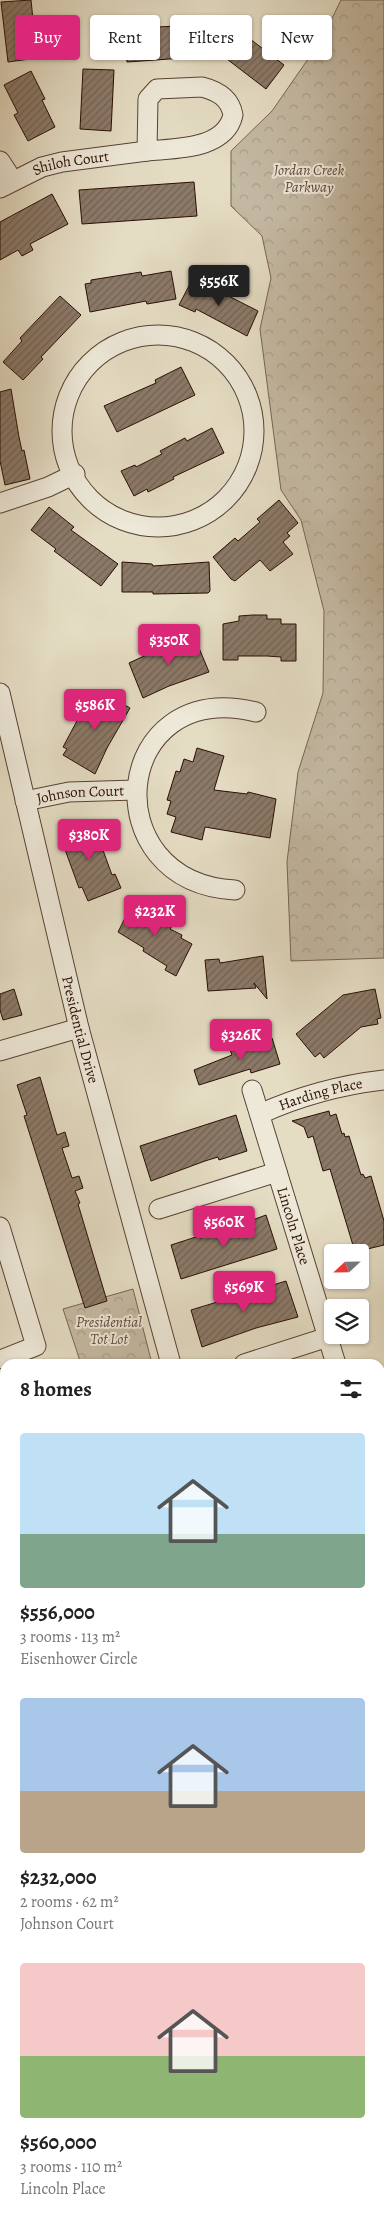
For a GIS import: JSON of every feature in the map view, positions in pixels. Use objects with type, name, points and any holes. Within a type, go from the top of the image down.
[{"type":"street","name":"Shiloh Court","points":[[6,184],[42,167],[62,162],[197,145],[213,139],[226,130],[233,114],[229,102],[214,90],[202,87],[157,89],[148,99],[147,151]]},
{"type":"street","points":[[0,161],[6,184]]},
{"type":"street","points":[[147,334],[182,337],[214,354],[238,380],[252,420],[253,440],[250,459],[243,477],[232,493],[205,516],[187,524],[171,527],[151,527],[132,524],[114,516],[99,505],[75,474],[64,440],[66,404],[72,386],[83,369],[97,355],[113,344],[147,334]]},
{"type":"street","points":[[0,503],[48,487],[75,474]]},
{"type":"street","name":"Presidential Drive","points":[[0,693],[79,1028],[170,1359]]},
{"type":"street","name":"Johnson Court","points":[[235,890],[221,889],[197,883],[175,871],[163,860],[150,844],[142,826],[136,790],[143,760],[152,744],[164,730],[179,719],[195,711],[213,707],[235,706],[256,712]]},
{"type":"street","name":"Johnson Court","points":[[25,801],[69,792],[136,790]]},
{"type":"street","points":[[0,1051],[79,1028]]},
{"type":"street","name":"Harding Place","points":[[260,1114],[290,1100],[322,1090],[355,1083],[384,1080]]},
{"type":"street","name":"Lincoln Place","points":[[252,1090],[324,1324]]},
{"type":"street","points":[[159,1210],[277,1172]]},
{"type":"street","points":[[0,1227],[36,1346],[3,1359]]},
{"type":"street","points":[[260,1359],[324,1338]]},
{"type":"street","name":"Lincoln Place","points":[[330,1344],[335,1359]]},
{"type":"green space","name":"Jordan Creek Parkway","points":[[341,0],[384,0],[384,958],[291,961],[287,862],[298,772],[323,693],[324,611],[301,520],[281,490],[260,329],[271,278],[262,236],[231,206],[231,151],[272,111],[307,60],[332,60],[332,18]]},
{"type":"green space","name":"Presidential Tot Lot","points":[[133,1289],[151,1359],[79,1359],[63,1309]]},
{"type":"building","points":[[31,0],[33,15],[15,15],[15,60],[22,60],[8,62],[1,2]]},
{"type":"building","points":[[170,26],[170,59],[160,60],[160,27]]},
{"type":"building","points":[[252,40],[262,48],[262,60],[277,60],[284,65],[266,89],[228,60],[252,60]]},
{"type":"building","points":[[127,60],[155,60],[127,62]]},
{"type":"building","points":[[83,69],[114,70],[111,131],[80,129]]},
{"type":"building","points":[[31,71],[45,99],[42,100],[55,127],[28,141],[14,115],[18,113],[4,85]]},
{"type":"building","points":[[194,182],[197,216],[82,224],[79,190]]},
{"type":"building","points":[[52,194],[68,224],[30,244],[33,250],[22,256],[18,250],[0,260],[0,222]]},
{"type":"building","points":[[171,271],[176,299],[147,304],[146,301],[90,312],[85,284],[91,283],[91,280],[141,272],[142,276]]},
{"type":"building","points":[[193,278],[258,311],[247,336],[196,309],[195,312],[179,305]]},
{"type":"building","points":[[60,296],[81,315],[41,357],[43,359],[23,380],[3,362],[22,341],[20,338]]},
{"type":"building","points":[[181,367],[195,395],[117,432],[104,406],[156,383],[155,380]]},
{"type":"building","points":[[11,389],[19,437],[22,451],[24,450],[30,479],[5,485],[0,461],[0,392]]},
{"type":"building","points":[[212,428],[224,453],[173,477],[174,479],[148,492],[147,489],[134,496],[121,471],[135,465],[136,467],[162,454],[160,451],[185,438],[187,441]]},
{"type":"building","points":[[279,500],[298,523],[287,533],[290,536],[283,542],[293,554],[270,571],[260,560],[235,581],[231,579],[213,557],[235,538],[238,541],[260,522],[257,519]]},
{"type":"building","points":[[49,507],[74,527],[71,530],[118,564],[101,586],[54,551],[56,549],[31,530]]},
{"type":"building","points":[[122,562],[152,564],[153,566],[209,562],[210,591],[208,593],[153,594],[153,592],[122,592]]},
{"type":"building","points":[[267,615],[267,619],[281,619],[281,624],[296,624],[296,661],[281,661],[281,657],[267,656],[238,656],[238,660],[223,660],[223,624],[239,621],[239,616]]},
{"type":"building","points":[[194,636],[209,672],[169,686],[143,698],[129,663],[155,651],[153,648]]},
{"type":"building","points":[[98,690],[130,708],[107,748],[95,774],[63,755],[67,749],[63,747],[86,704],[90,704]]},
{"type":"building","points":[[197,748],[224,756],[214,790],[247,794],[248,792],[276,799],[270,838],[205,827],[202,840],[171,832],[176,817],[167,814],[171,801],[167,800],[176,771],[180,772],[184,759],[193,762]]},
{"type":"building","points":[[92,820],[112,875],[115,874],[121,888],[88,901],[82,887],[79,888],[59,833]]},
{"type":"building","points":[[134,900],[149,908],[147,911],[172,926],[170,929],[182,935],[181,938],[192,944],[176,976],[165,970],[167,966],[143,951],[144,948],[118,932]]},
{"type":"building","points":[[263,956],[267,999],[254,983],[256,988],[208,991],[205,960],[219,959],[220,963]]},
{"type":"building","points":[[14,989],[22,1015],[3,1020],[0,1010],[0,994]]},
{"type":"building","points":[[375,989],[381,1018],[377,1019],[378,1024],[361,1027],[324,1058],[320,1053],[315,1057],[296,1034],[343,995]]},
{"type":"building","points":[[272,1038],[280,1064],[251,1073],[250,1069],[199,1085],[194,1070],[232,1055],[228,1045],[248,1039],[250,1044]]},
{"type":"building","points":[[40,1077],[57,1135],[65,1132],[69,1146],[62,1148],[72,1178],[79,1176],[83,1188],[75,1191],[107,1301],[85,1308],[24,1116],[27,1115],[17,1085]]},
{"type":"building","points":[[329,1111],[330,1116],[336,1114],[342,1134],[344,1133],[345,1137],[349,1136],[361,1175],[363,1174],[365,1178],[371,1176],[384,1221],[384,1245],[369,1249],[369,1244],[353,1244],[330,1169],[323,1171],[313,1136],[308,1138],[304,1127],[292,1121]]},
{"type":"building","points":[[236,1115],[247,1151],[219,1160],[218,1157],[205,1161],[151,1181],[140,1146]]},
{"type":"building","points":[[266,1215],[277,1249],[181,1279],[171,1245],[199,1236],[200,1238],[212,1235]]},
{"type":"building","points":[[286,1281],[298,1317],[256,1328],[202,1347],[191,1310]]}]
